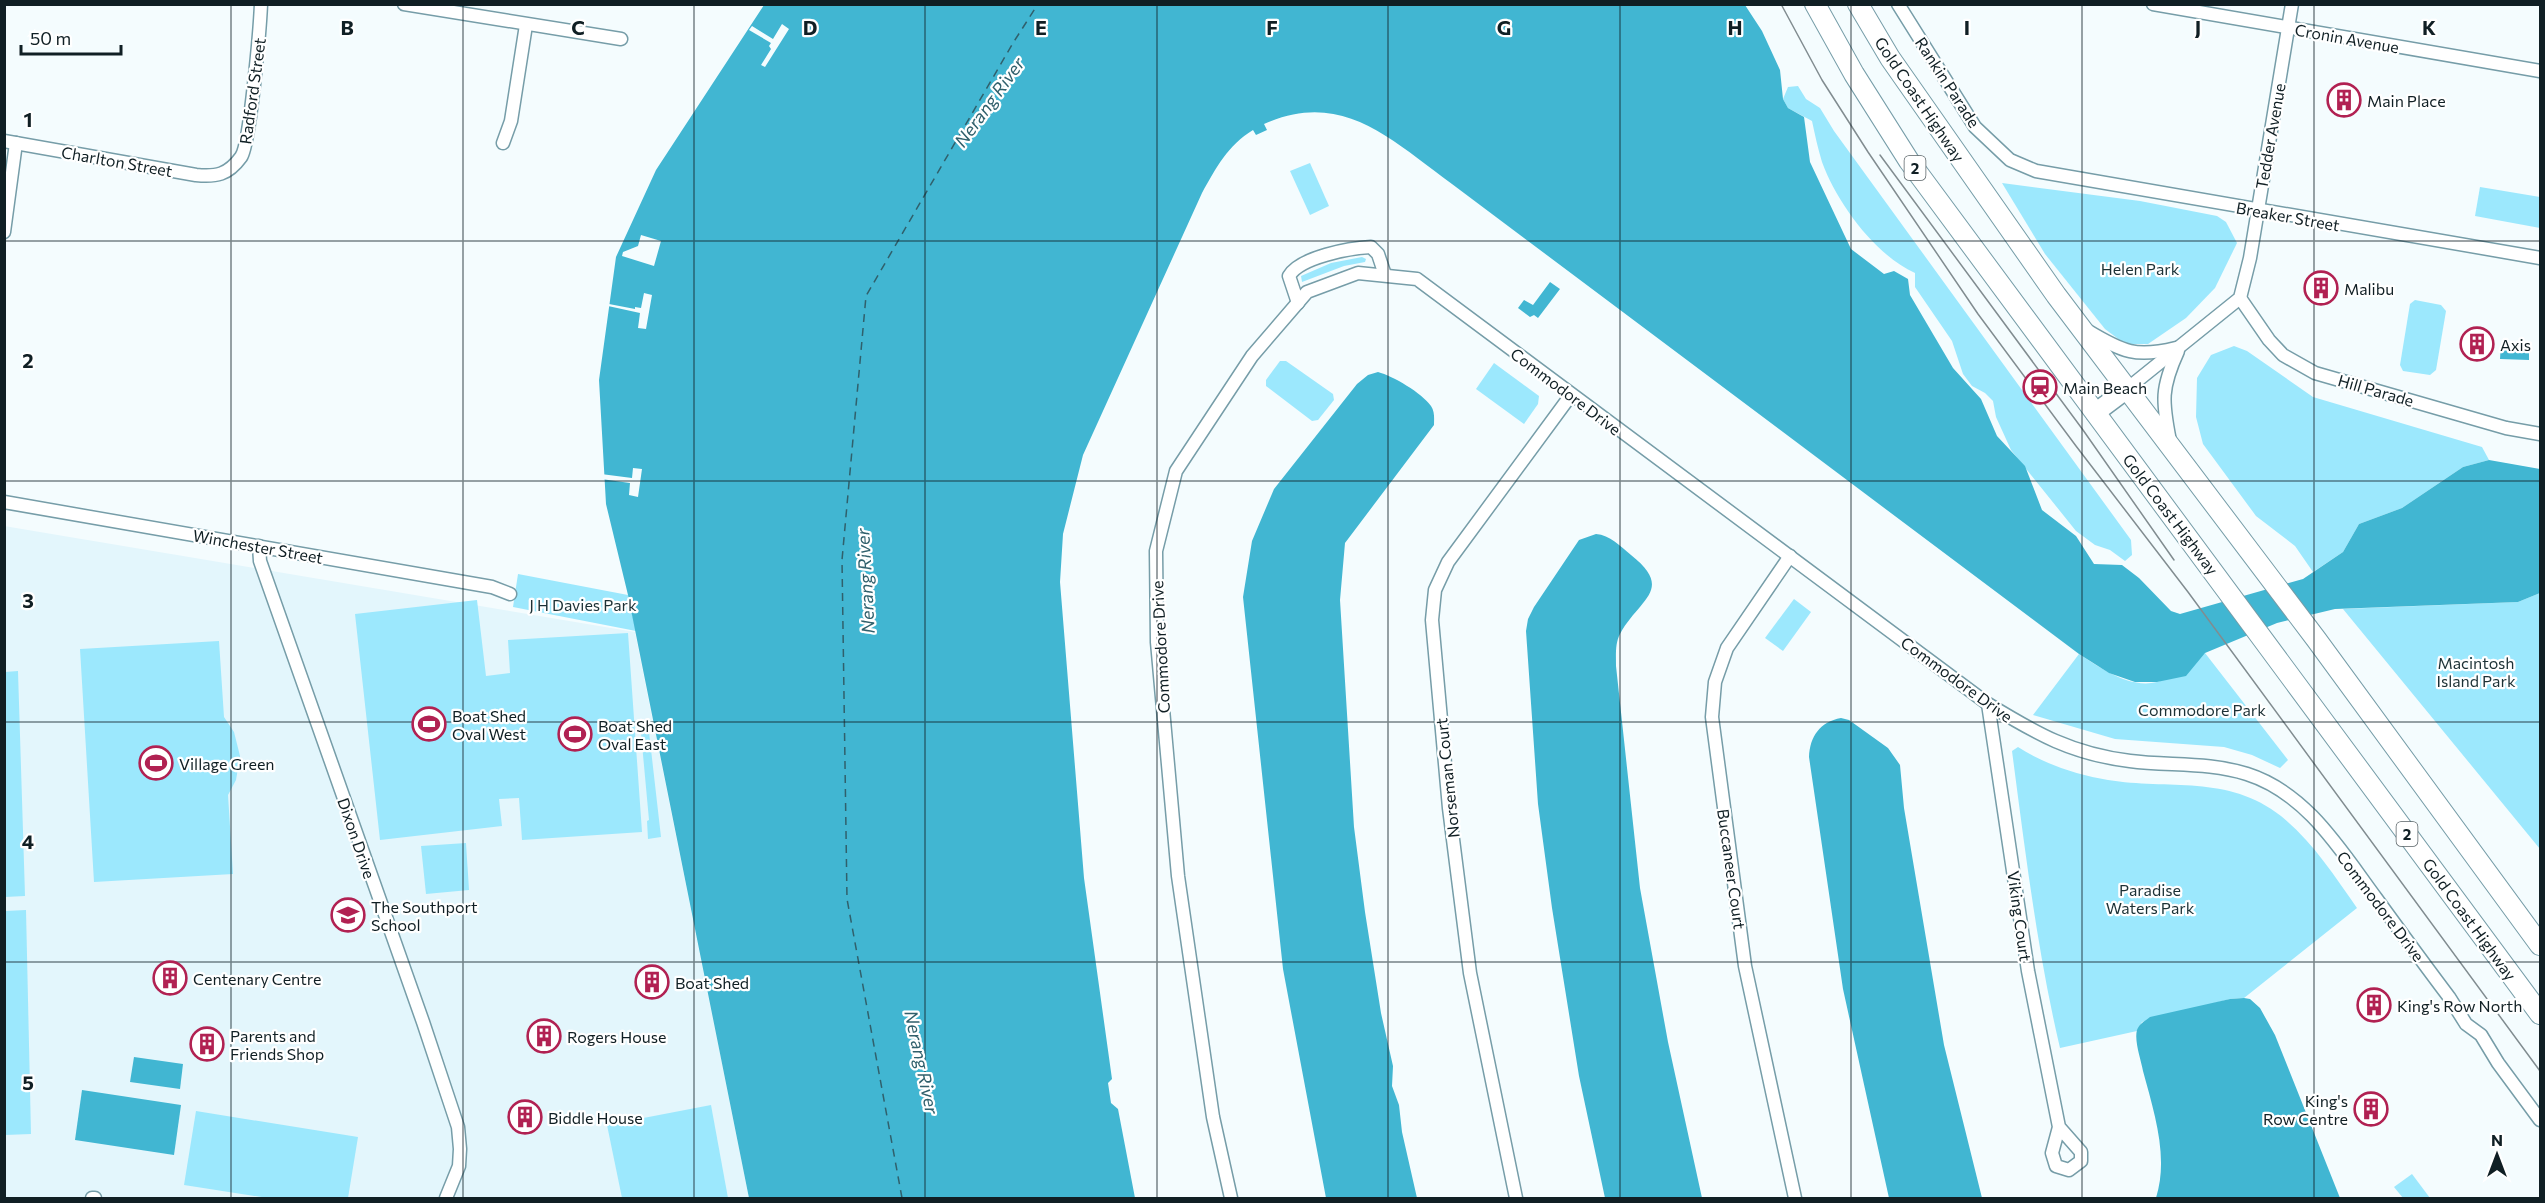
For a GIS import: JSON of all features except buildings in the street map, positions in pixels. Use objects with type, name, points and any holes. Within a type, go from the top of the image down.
[{"type":"highway","name":"Gold Coast Highway","points":[[1815,4],[1860,84],[1909,161],[2541,1014]]},
{"type":"highway","name":"Gold Coast Highway","points":[[1858,4],[1890,58],[2080,326],[2316,639],[2541,945]]},
{"type":"main road","points":[[2095,413],[2127,389]]},
{"type":"street","name":"Radford Street","points":[[228,170],[243,156],[260,38],[261,4]]},
{"type":"street","points":[[404,4],[621,39]]},
{"type":"street","name":"Rankin Parade","points":[[1898,4],[1976,127],[2010,160],[2036,171]]},
{"type":"street","name":"Cronin Avenue","points":[[2153,4],[2541,71]]},
{"type":"street","name":"Tedder Avenue","points":[[2240,298],[2250,258],[2292,4]]},
{"type":"street","points":[[503,143],[511,121],[526,25]]},
{"type":"street","name":"Charlton Street","points":[[10,142],[196,175],[214,177],[228,170]]},
{"type":"street","points":[[4,232],[10,142]]},
{"type":"street","name":"Breaker Street","points":[[2036,171],[2257,211],[2541,258]]},
{"type":"street","points":[[1298,303],[1289,276],[1301,264],[1353,248],[1371,248],[1378,254],[1385,275]]},
{"type":"street","name":"Commodore Drive","points":[[1231,1198],[1213,1117],[1178,876],[1157,642],[1156,551],[1176,471],[1252,356],[1307,292],[1358,273],[1417,279],[1988,704],[2034,733],[2065,747],[2130,761],[2223,769],[2249,775],[2272,785],[2290,797],[2322,827],[2449,997],[2466,1024],[2481,1035],[2498,1063],[2541,1120]]},
{"type":"street","points":[[2127,389],[2240,298]]},
{"type":"street","name":"Hill Parade","points":[[2240,298],[2269,340],[2283,355],[2315,373],[2506,428],[2541,434]]},
{"type":"street","points":[[2080,326],[2113,346],[2133,353],[2151,354],[2180,347]]},
{"type":"street","points":[[2172,449],[2163,391],[2180,347]]},
{"type":"street","name":"Norseman Court","points":[[1516,1198],[1470,973],[1449,808],[1432,620],[1435,590],[1448,562],[1571,395]]},
{"type":"street","name":"Winchester Street","points":[[4,502],[492,587],[510,594]]},
{"type":"street","name":"Dixon Drive","points":[[259,546],[260,561],[458,1127],[459,1166],[446,1198]]},
{"type":"street","name":"Buccaneer Court","points":[[1790,556],[1727,648],[1715,682],[1712,717],[1745,966],[1795,1198]]},
{"type":"street","name":"Viking Court","points":[[1988,704],[2028,971],[2059,1127]]},
{"type":"shaded area","name":"The Southport School","points":[[4,526],[635,632],[749,1198],[5,1198]]},
{"type":"green space","points":[[1798,86],[1806,99],[1820,108],[1834,131],[2131,540],[2132,555],[2125,561],[2110,550],[2095,545],[2076,531],[2011,450],[1996,417],[1993,401],[1985,393],[1972,386],[1963,374],[1952,341],[1915,287],[1915,273],[1900,265],[1872,241],[1837,194],[1822,162],[1812,121],[1788,108],[1783,99],[1788,87]]},
{"type":"green space","points":[[1310,163],[1329,206],[1310,215],[1290,171]]},
{"type":"green space","name":"Helen Park","points":[[2002,183],[2140,201],[2217,216],[2226,222],[2237,243],[2215,288],[2186,318],[2148,344],[2125,344],[2105,329],[2045,254]]},
{"type":"green space","points":[[2480,187],[2540,197],[2540,228],[2475,216]]},
{"type":"green space","points":[[1362,257],[1366,259],[1365,262],[1344,266],[1302,282],[1301,276],[1331,263]]},
{"type":"green space","points":[[2415,300],[2441,305],[2446,311],[2436,370],[2430,375],[2403,371],[2400,365],[2410,304]]},
{"type":"green space","points":[[2234,346],[2247,351],[2313,397],[2482,447],[2489,460],[2463,467],[2402,508],[2359,524],[2343,552],[2313,572],[2295,546],[2256,516],[2203,444],[2196,417],[2197,378],[2211,355]]},
{"type":"green space","points":[[1280,361],[1286,361],[1333,394],[1334,400],[1318,420],[1312,421],[1266,386],[1266,380]]},
{"type":"green space","points":[[1494,363],[1539,396],[1538,404],[1524,424],[1476,389]]},
{"type":"green space","name":"J H Davies Park","points":[[518,574],[628,595],[636,631],[513,607]]},
{"type":"green space","name":"Macintosh Island Park","points":[[2540,593],[2540,849],[2343,609],[2518,602]]},
{"type":"green space","points":[[1794,599],[1811,612],[1783,651],[1765,638]]},
{"type":"green space","points":[[477,600],[486,676],[510,673],[508,640],[628,633],[642,832],[522,840],[519,798],[499,799],[502,826],[380,840],[355,614]]},
{"type":"green space","name":"Village Green","points":[[219,641],[224,717],[234,732],[240,756],[236,780],[228,795],[233,874],[94,882],[80,649]]},
{"type":"green space","name":"Commodore Park","points":[[2205,653],[2288,760],[2280,768],[2252,755],[2224,747],[2115,739],[2033,715],[2079,654],[2116,676],[2136,683],[2147,683],[2168,677]]},
{"type":"green space","points":[[18,671],[25,896],[5,897],[5,672]]},
{"type":"green space","points":[[649,732],[661,837],[648,839],[647,821],[649,820],[641,733]]},
{"type":"green space","name":"Paradise Waters Park","points":[[2018,747],[2050,764],[2096,778],[2130,783],[2219,789],[2240,794],[2261,803],[2281,816],[2303,836],[2357,908],[2244,998],[2230,999],[2142,1022],[2137,1031],[2060,1048],[2038,937],[2027,863],[2012,751]]},
{"type":"green space","points":[[466,843],[469,890],[426,894],[421,846]]},
{"type":"green space","points":[[26,910],[31,1134],[5,1135],[5,911]]},
{"type":"green space","points":[[711,1105],[728,1198],[622,1198],[607,1125]]},
{"type":"green space","points":[[196,1111],[358,1137],[348,1198],[268,1198],[184,1185]]},
{"type":"green space","points":[[2412,1174],[2430,1198],[2403,1198],[2394,1187]]},
{"type":"water","name":"Nerang River","points":[[764,5],[1745,5],[1762,31],[1780,70],[1783,99],[1788,108],[1804,117],[1810,162],[1851,249],[1884,274],[1894,271],[1908,279],[1910,295],[1953,368],[1981,399],[1997,436],[2025,466],[2042,510],[2076,536],[2094,564],[2122,565],[2139,578],[2171,611],[2180,614],[2303,579],[2343,552],[2359,524],[2402,508],[2463,467],[2489,460],[2540,469],[2540,593],[2518,602],[2335,609],[2277,623],[2205,653],[2186,676],[2157,682],[2135,682],[2109,673],[2079,654],[1387,136],[1365,124],[1342,116],[1318,112],[1292,115],[1264,124],[1267,130],[1256,135],[1253,130],[1236,143],[1218,166],[1202,193],[1083,455],[1063,534],[1060,582],[1084,878],[1112,1079],[1108,1083],[1111,1103],[1118,1109],[1135,1198],[749,1198],[628,595],[606,504],[599,380],[616,257],[656,170]]},
{"type":"water","points":[[1550,282],[1560,289],[1538,318],[1534,315],[1530,317],[1518,308],[1524,300],[1533,305]]},
{"type":"water","points":[[2501,343],[2529,347],[2529,360],[2500,359]]},
{"type":"water","points":[[1378,372],[1399,381],[1421,396],[1431,406],[1434,416],[1434,425],[1345,543],[1340,600],[1354,827],[1381,1013],[1393,1066],[1392,1086],[1399,1105],[1402,1132],[1417,1198],[1326,1198],[1283,969],[1243,597],[1252,541],[1274,489],[1357,384],[1368,375]]},
{"type":"water","points":[[1596,534],[1606,536],[1619,545],[1644,567],[1651,577],[1652,586],[1649,594],[1618,638],[1616,666],[1640,888],[1668,1042],[1702,1198],[1605,1198],[1579,1076],[1552,908],[1538,804],[1526,631],[1528,619],[1534,607],[1579,540]]},
{"type":"water","points":[[1841,718],[1849,720],[1888,748],[1900,765],[1904,808],[1944,1045],[1982,1198],[1889,1198],[1843,989],[1809,757],[1811,743],[1818,731],[1827,723]]},
{"type":"water","points":[[2244,998],[2250,999],[2260,1008],[2275,1035],[2340,1198],[2156,1198],[2160,1182],[2160,1151],[2155,1118],[2137,1045],[2138,1028],[2150,1017]]},
{"type":"water","points":[[134,1057],[183,1064],[180,1089],[130,1082]]},
{"type":"water","points":[[82,1090],[181,1105],[174,1155],[75,1140]]},
{"type":"pier","points":[[782,24],[789,29],[765,67],[761,65],[771,49],[769,46],[771,43],[749,30],[752,26],[773,39]]},
{"type":"pier","points":[[641,235],[661,241],[654,266],[622,256],[623,252],[638,246]]},
{"type":"pier","points":[[644,293],[652,295],[646,329],[638,328],[640,313],[608,306],[609,304],[641,308]]},
{"type":"pier","points":[[633,468],[642,469],[638,497],[629,495],[630,483],[601,479],[601,474],[632,478]]},
{"type":"ferry route","points":[[902,1198],[847,899],[842,560],[866,296],[1038,4]]},
{"type":"tram line","points":[[1781,4],[1822,80],[1978,314],[2188,592],[2540,1071]]},
{"type":"tram line","points":[[1880,155],[2083,430],[2174,560]]},
{"type":"place","name":"Main Place","points":[[2344,100]]},
{"type":"place","name":"Malibu","points":[[2321,288]]},
{"type":"place","name":"Axis","points":[[2477,344]]},
{"type":"place","name":"Main Beach","points":[[2040,387]]},
{"type":"place","name":"Boat Shed Oval West","points":[[429,724]]},
{"type":"place","name":"Boat Shed Oval East","points":[[575,734]]},
{"type":"place","name":"Village Green","points":[[156,763]]},
{"type":"place","name":"The Southport School","points":[[348,915]]},
{"type":"place","name":"Centenary Centre","points":[[170,978]]},
{"type":"place","name":"Boat Shed","points":[[652,982]]},
{"type":"place","name":"King's Row North","points":[[2374,1005]]},
{"type":"place","name":"Rogers House","points":[[544,1036]]},
{"type":"place","name":"Parents and Friends Shop","points":[[207,1044]]},
{"type":"place","name":"King's Row Centre","points":[[2371,1109]]},
{"type":"place","name":"Biddle House","points":[[525,1117]]}]
